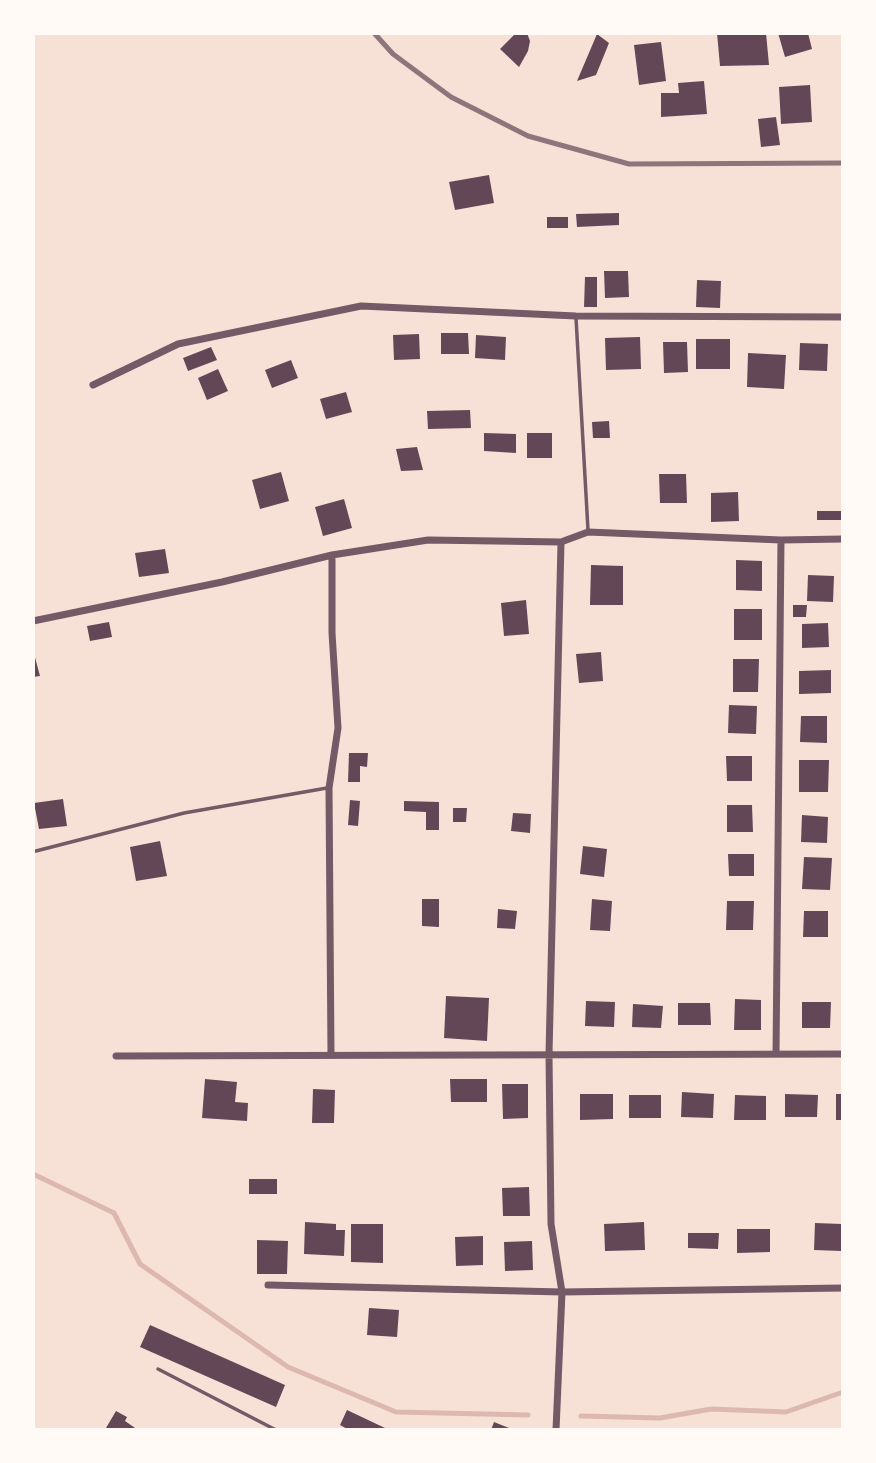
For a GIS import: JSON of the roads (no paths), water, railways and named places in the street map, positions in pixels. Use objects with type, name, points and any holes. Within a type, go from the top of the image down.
[{"type":"street","points":[[93,385],[178,344],[361,306],[576,316],[843,317]]},
{"type":"street","points":[[33,621],[222,582],[332,555],[428,540],[561,542],[588,532],[781,540],[843,539]]},
{"type":"street","points":[[776,1054],[781,540]]},
{"type":"street","points":[[556,1430],[562,1292],[551,1224],[548,1054],[561,542]]},
{"type":"street","points":[[331,1055],[329,788],[338,727],[332,633],[332,555]]},
{"type":"street","points":[[116,1056],[843,1054]]},
{"type":"street","points":[[268,1286],[562,1292],[843,1288]]},
{"type":"lane","points":[[576,316],[588,532]]},
{"type":"lane","points":[[36,851],[184,813],[329,788]]},
{"type":"lane","points":[[158,1369],[276,1430]]},
{"type":"waterway","points":[[33,1174],[114,1213],[140,1264],[288,1367],[396,1412],[528,1415]]},
{"type":"waterway","points":[[581,1416],[660,1418],[711,1409],[786,1412],[843,1392]]},
{"type":"railway","points":[[374,33],[393,54],[451,97],[528,136],[629,164],[843,163]]}]
